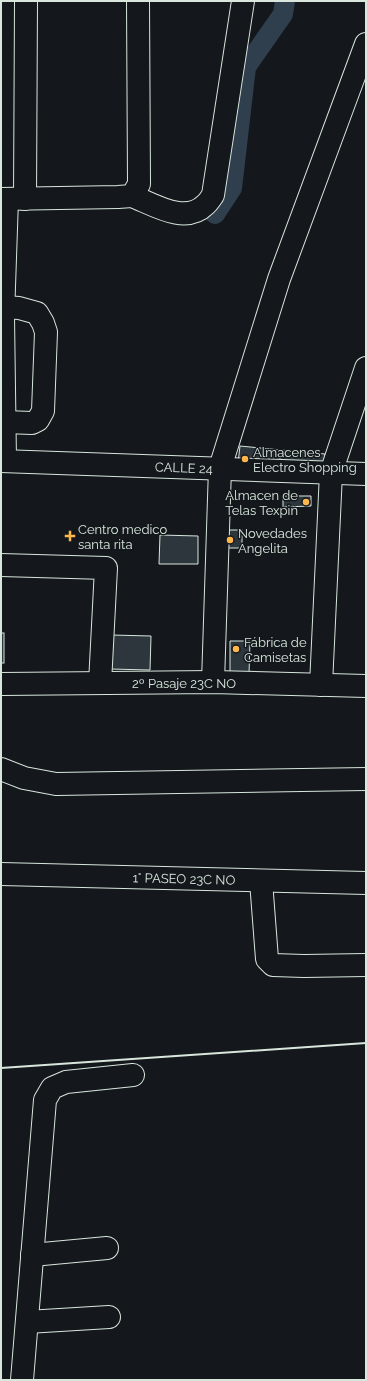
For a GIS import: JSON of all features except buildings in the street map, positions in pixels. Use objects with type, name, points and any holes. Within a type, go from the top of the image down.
[{"type":"street","points":[[3,461],[5,422],[3,307],[26,1]]},
{"type":"street","points":[[132,196],[139,184],[138,1]]},
{"type":"street","points":[[11,199],[132,196],[184,215],[195,212],[205,205],[213,195],[243,1]]},
{"type":"street","points":[[213,682],[220,468],[279,279],[366,44]]},
{"type":"street","points":[[3,307],[19,308],[37,313],[46,332],[43,411],[38,420],[32,423],[5,422]]},
{"type":"street","points":[[321,685],[331,474],[366,368]]},
{"type":"street","name":"CALLE 24","points":[[3,461],[220,468],[331,474],[366,474]]},
{"type":"street","points":[[1,565],[106,568],[100,683]]},
{"type":"street","name":"2º Pasaje 23C NO","points":[[1,684],[213,682],[366,686]]},
{"type":"street","points":[[1,769],[24,778],[56,784],[366,779]]},
{"type":"street","name":"1° PASEO 23C NO","points":[[1,874],[366,884]]},
{"type":"street","points":[[261,881],[267,959],[273,965],[366,966]]},
{"type":"street","points":[[22,1380],[45,1100],[52,1088],[66,1082],[133,1076]]},
{"type":"street","points":[[32,1255],[107,1248]]},
{"type":"street","points":[[27,1322],[110,1317]]},
{"type":"waterway","points":[[215,214],[232,188],[246,67],[283,14],[285,1]]},
{"type":"wall","points":[[1,1068],[366,1043]]},
{"type":"place","name":"Almacenes Electro Shopping","points":[[245,459]]},
{"type":"place","name":"Almacen de Telas Texpin","points":[[306,502]]},
{"type":"place","name":"Centro medico santa rita","points":[[70,536]]},
{"type":"place","name":"Novedades Angelita","points":[[230,540]]},
{"type":"place","name":"Fábrica de Camisetas","points":[[236,649]]}]
